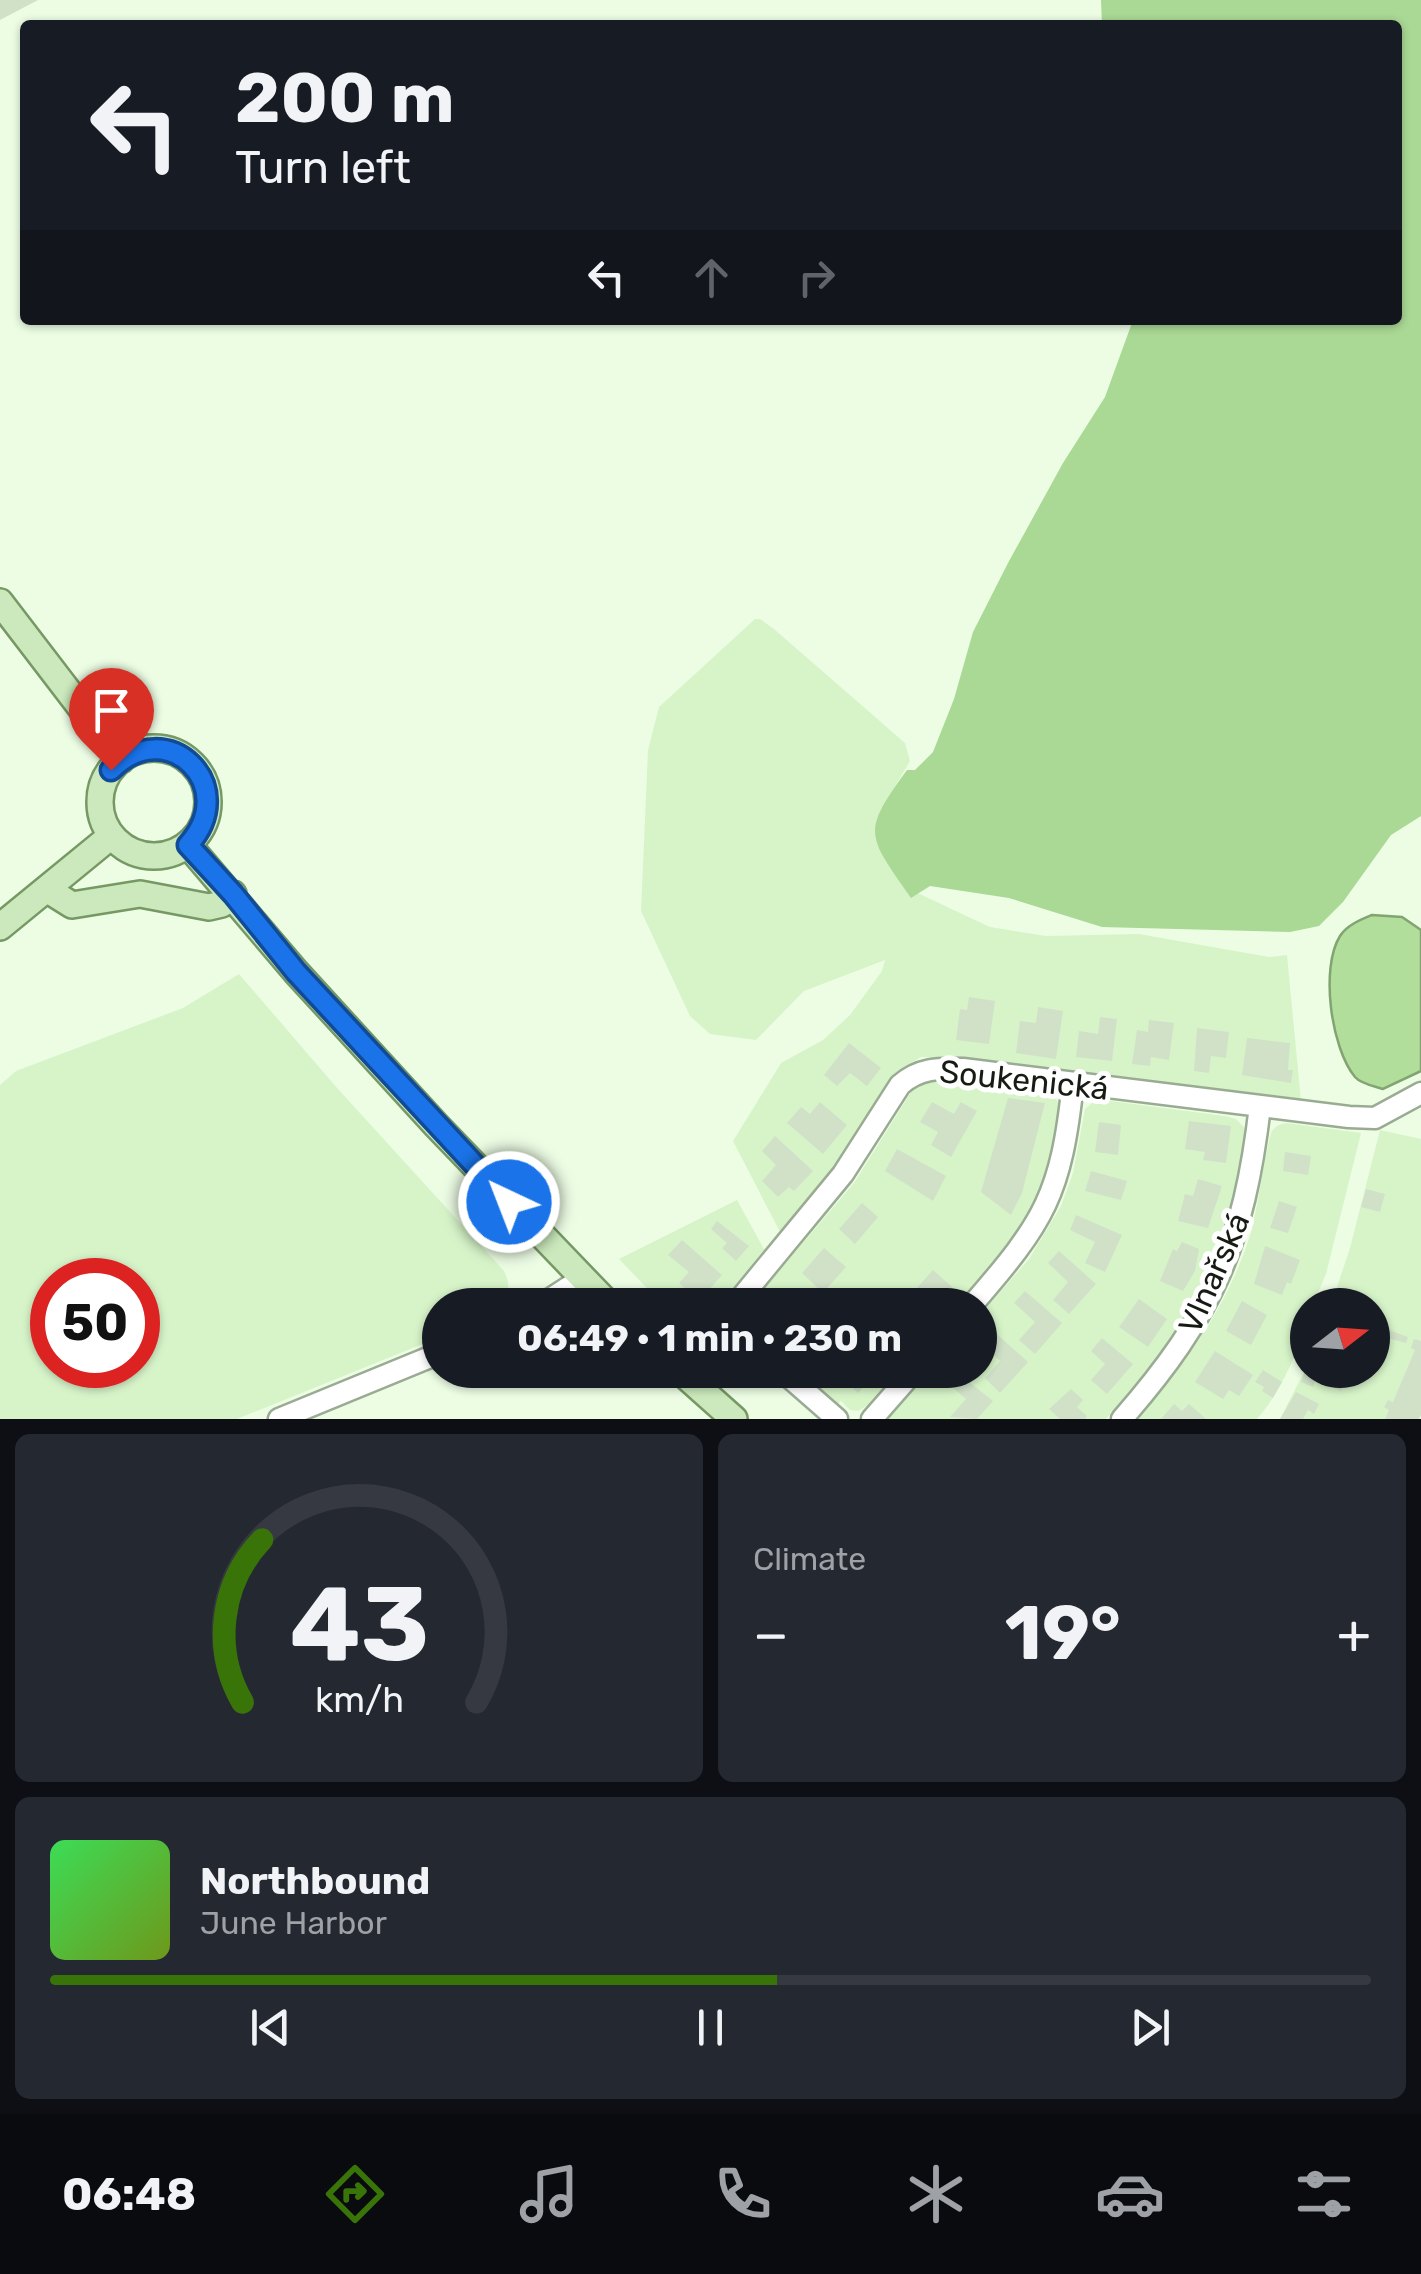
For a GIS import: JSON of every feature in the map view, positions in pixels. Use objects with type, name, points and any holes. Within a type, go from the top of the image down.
[{"type":"main road","points":[[0,602],[121,760]]},
{"type":"main road","points":[[164,749],[191,763],[206,790],[208,805],[198,834],[188,845],[173,853],[139,855],[111,836],[104,824],[100,796],[111,770],[121,760],[134,752],[164,749]]},
{"type":"main road","points":[[0,928],[111,836]]},
{"type":"main road","points":[[188,845],[296,972],[591,1288]]},
{"type":"main road","points":[[48,890],[72,905],[140,894],[209,907],[222,904],[233,894]]},
{"type":"main road","points":[[699,1388],[734,1419]]},
{"type":"street","name":"Soukenická","points":[[749,1288],[843,1174],[900,1085],[910,1075],[925,1070],[964,1069],[1375,1118],[1421,1092]]},
{"type":"street","points":[[987,1288],[1019,1252],[1043,1215],[1060,1171],[1073,1083]]},
{"type":"street","name":"Vlnařská","points":[[1122,1419],[1178,1351],[1214,1288],[1244,1208],[1260,1106]]},
{"type":"street","points":[[567,1288],[581,1279]]},
{"type":"street","points":[[278,1419],[422,1359]]},
{"type":"street","points":[[802,1388],[837,1419]]},
{"type":"street","points":[[872,1419],[899,1388]]},
{"type":"shaded area","points":[[1101,0],[1421,0],[1421,816],[1391,835],[1343,902],[1319,926],[1290,932],[1102,927],[1009,898],[930,886],[911,898],[878,847],[876,822],[882,808],[907,770],[915,770],[933,752],[954,699],[973,632],[1063,463],[1105,397],[1131,325],[1402,325],[1402,20],[1102,20]]},
{"type":"shaded area","points":[[755,619],[774,629],[905,743],[910,761],[891,793],[875,838],[908,894],[911,890],[990,927],[1046,936],[1139,934],[1269,957],[1287,955],[1301,1101],[949,1057],[921,1057],[899,1070],[836,1168],[781,1234],[733,1141],[781,1063],[823,1040],[850,1015],[882,971],[885,960],[804,991],[756,1040],[710,1034],[690,1016],[641,911],[648,750],[659,707]]},
{"type":"shaded area","points":[[1372,915],[1402,917],[1421,930],[1421,1071],[1383,1089],[1358,1079],[1347,1064],[1331,1008],[1331,967],[1340,936]]},
{"type":"shaded area","points":[[239,974],[504,1271],[507,1288],[422,1288],[422,1344],[237,1419],[0,1419],[0,1085],[16,1071],[183,1008]]},
{"type":"shaded area","points":[[940,1079],[1040,1092],[1060,1104],[1053,1162],[1043,1188],[1013,1238],[972,1288],[764,1288],[854,1183],[911,1092]]},
{"type":"shaded area","points":[[1103,1100],[1225,1116],[1236,1119],[1245,1128],[1238,1189],[1218,1254],[1169,1340],[1106,1419],[887,1419],[915,1388],[997,1388],[997,1296],[1029,1259],[1061,1206],[1073,1173],[1085,1109]]},
{"type":"shaded area","points":[[1286,1123],[1361,1133],[1320,1288],[1290,1288],[1290,1365],[1283,1381],[1257,1419],[1137,1419],[1190,1353],[1232,1282],[1252,1229],[1270,1136],[1275,1128]]},
{"type":"shaded area","points":[[1380,1130],[1421,1139],[1419,1419],[1280,1419],[1296,1388],[1390,1388],[1390,1288],[1337,1288]]},
{"type":"shaded area","points":[[737,1200],[765,1251],[732,1288],[647,1288],[619,1259]]},
{"type":"shaded area","points":[[820,1388],[883,1388],[858,1411],[850,1410],[841,1401],[838,1404]]},
{"type":"building","points":[[0,0],[38,0],[0,20]]},
{"type":"building","points":[[969,997],[995,1001],[989,1044],[956,1040],[960,1009],[967,1010]]},
{"type":"building","points":[[1038,1007],[1063,1011],[1056,1059],[1016,1053],[1020,1021],[1036,1023]]},
{"type":"building","points":[[1100,1017],[1117,1019],[1112,1061],[1076,1057],[1079,1031],[1098,1034]]},
{"type":"building","points":[[1149,1020],[1174,1023],[1169,1060],[1151,1057],[1150,1066],[1132,1064],[1137,1030],[1148,1032]]},
{"type":"building","points":[[1197,1028],[1229,1032],[1226,1058],[1211,1056],[1209,1073],[1194,1071]]},
{"type":"building","points":[[1247,1038],[1290,1043],[1291,1083],[1242,1075]]},
{"type":"building","points":[[849,1043],[881,1068],[867,1086],[850,1073],[837,1086],[824,1075]]},
{"type":"building","points":[[1008,1098],[1045,1103],[1022,1193],[1011,1215],[981,1192]]},
{"type":"building","points":[[820,1102],[847,1125],[823,1154],[787,1123],[801,1107],[810,1114]]},
{"type":"building","points":[[932,1102],[954,1114],[961,1102],[977,1111],[951,1157],[931,1145],[938,1132],[920,1122]]},
{"type":"building","points":[[1189,1121],[1231,1126],[1226,1163],[1203,1160],[1205,1152],[1185,1149]]},
{"type":"building","points":[[1099,1122],[1121,1125],[1118,1155],[1095,1152]]},
{"type":"building","points":[[775,1136],[813,1171],[794,1191],[789,1187],[778,1197],[762,1181],[776,1165],[762,1151]]},
{"type":"building","points":[[897,1149],[946,1176],[933,1201],[885,1171]]},
{"type":"building","points":[[1285,1152],[1311,1156],[1308,1175],[1283,1171]]},
{"type":"building","points":[[1091,1171],[1127,1181],[1121,1200],[1085,1191]]},
{"type":"building","points":[[1198,1179],[1222,1186],[1208,1228],[1178,1221],[1185,1194],[1193,1196]]},
{"type":"building","points":[[1366,1189],[1385,1194],[1380,1212],[1361,1207]]},
{"type":"building","points":[[1279,1201],[1297,1207],[1288,1233],[1270,1228]]},
{"type":"building","points":[[862,1203],[878,1217],[855,1244],[839,1229]]},
{"type":"building","points":[[1076,1215],[1122,1235],[1105,1272],[1085,1263],[1095,1242],[1070,1230]]},
{"type":"building","points":[[717,1221],[749,1246],[736,1261],[722,1248],[727,1243],[711,1229]]},
{"type":"building","points":[[682,1240],[722,1275],[710,1288],[685,1288],[679,1283],[689,1272],[668,1255]]},
{"type":"building","points":[[1182,1242],[1199,1249],[1195,1271],[1183,1291],[1160,1281],[1173,1249],[1177,1251]]},
{"type":"building","points":[[1265,1246],[1300,1260],[1282,1295],[1254,1284]]},
{"type":"building","points":[[824,1248],[846,1267],[827,1288],[818,1288],[802,1273]]},
{"type":"building","points":[[1059,1251],[1096,1284],[1069,1314],[1053,1300],[1068,1282],[1048,1263]]},
{"type":"building","points":[[933,1270],[952,1287],[951,1288],[917,1288]]},
{"type":"building","points":[[1025,1291],[1062,1323],[1035,1354],[1019,1340],[1035,1322],[1014,1303]]},
{"type":"building","points":[[1139,1299],[1167,1319],[1148,1347],[1119,1327]]},
{"type":"building","points":[[1242,1301],[1267,1315],[1251,1345],[1226,1331]]},
{"type":"building","points":[[1390,1330],[1408,1337],[1406,1343],[1390,1339]]},
{"type":"building","points":[[997,1334],[1028,1362],[1000,1393],[995,1388],[1000,1361]]},
{"type":"building","points":[[1102,1338],[1133,1364],[1107,1394],[1091,1380],[1105,1364],[1091,1351]]},
{"type":"building","points":[[1414,1339],[1421,1341],[1421,1415],[1419,1419],[1385,1419],[1389,1410],[1384,1407],[1388,1400],[1393,1402],[1415,1350],[1411,1348]]},
{"type":"building","points":[[1215,1351],[1253,1375],[1239,1396],[1229,1390],[1223,1399],[1195,1382]]},
{"type":"building","points":[[1263,1370],[1282,1382],[1273,1398],[1255,1382]]},
{"type":"building","points":[[953,1388],[977,1388],[993,1401],[977,1419],[950,1417],[966,1399]]},
{"type":"building","points":[[1071,1389],[1083,1400],[1077,1407],[1087,1416],[1085,1419],[1060,1419],[1049,1409]]},
{"type":"building","points":[[1296,1392],[1319,1404],[1314,1414],[1308,1410],[1303,1419],[1280,1419]]},
{"type":"building","points":[[1174,1404],[1182,1411],[1189,1404],[1206,1419],[1161,1419]]},
{"type":"route","points":[[111,770],[134,752],[149,748],[179,754],[191,763],[200,775],[208,805],[198,834],[188,845],[296,972],[509,1202]]}]
